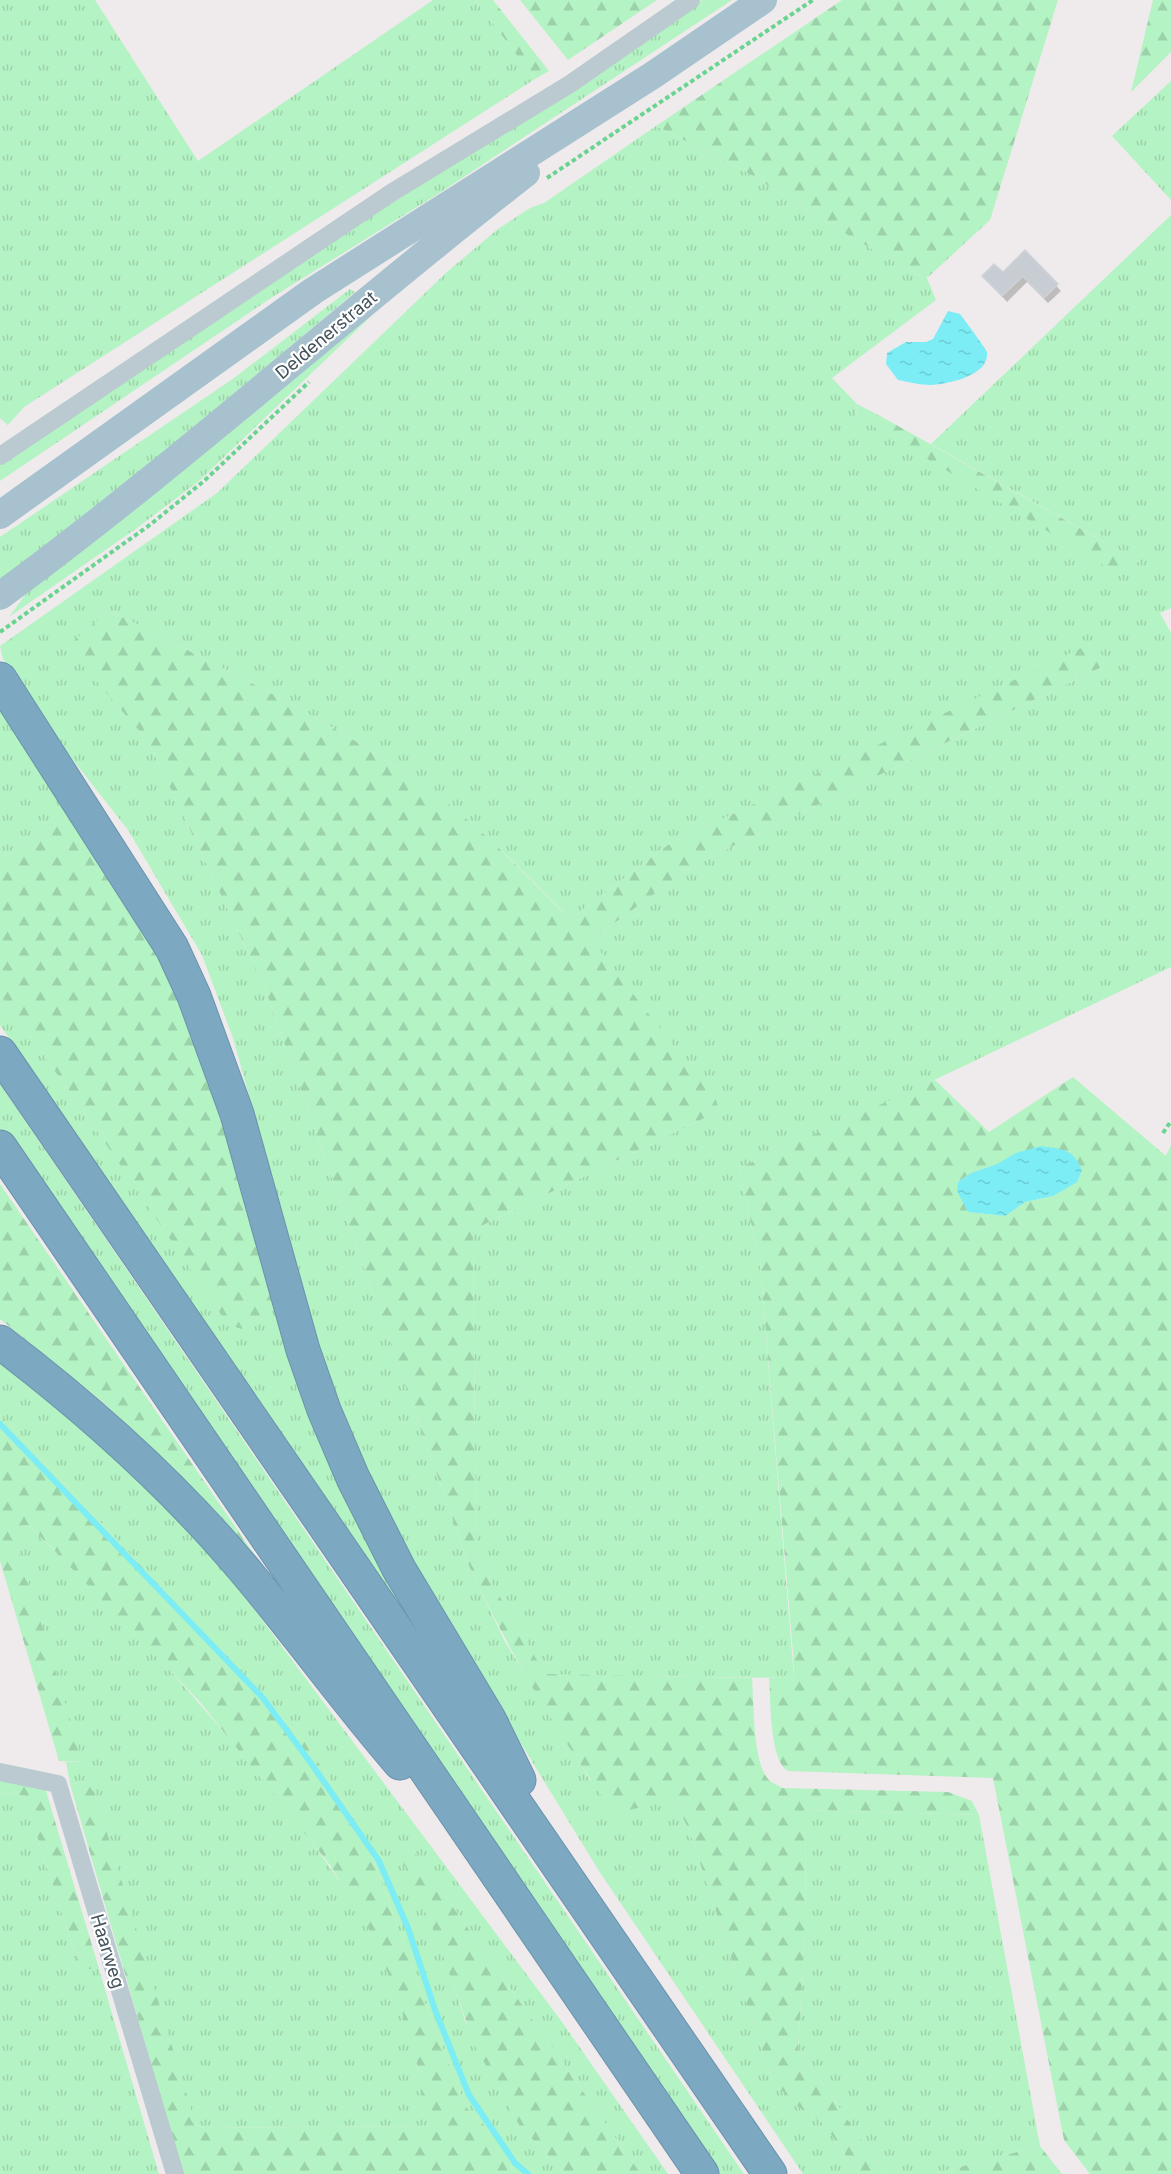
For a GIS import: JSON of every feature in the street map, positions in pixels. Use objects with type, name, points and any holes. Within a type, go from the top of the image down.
[{"type":"highway","points":[[0,679],[172,948],[194,996],[237,1114],[303,1350],[324,1410],[353,1478],[399,1569],[489,1719],[565,1876]]},
{"type":"highway","points":[[0,1053],[770,2174]]},
{"type":"highway","points":[[0,1147],[702,2174]]},
{"type":"highway","points":[[0,1342],[126,1446],[203,1524],[252,1579],[349,1704],[506,1886]]},
{"type":"main road","name":"Deldenerstraat","points":[[0,514],[313,291],[653,75],[763,0]]},
{"type":"main road","name":"Deldenerstraat","points":[[0,596],[207,434],[488,202],[653,75]]},
{"type":"street","points":[[0,456],[391,193],[570,84],[691,0]]},
{"type":"street","name":"Haarweg","points":[[0,1772],[58,1784],[175,2174]]},
{"type":"path","points":[[540,183],[813,0]]},
{"type":"path","points":[[0,632],[151,524],[245,444],[310,381]]},
{"type":"path","points":[[1164,1133],[1171,1120]]},
{"type":"green space","points":[[0,0],[95,0],[198,161],[433,0],[475,0],[535,79],[24,407],[8,425],[0,418]]},
{"type":"green space","points":[[475,0],[493,0],[549,71],[535,79]]},
{"type":"green space","points":[[520,0],[657,0],[568,60]]},
{"type":"green space","points":[[702,0],[732,0],[438,194],[271,298],[0,481],[0,465],[297,262],[548,104]]},
{"type":"green space","points":[[842,0],[1058,0],[990,220],[928,277],[920,276],[851,237],[740,168],[656,126]]},
{"type":"green space","points":[[1153,0],[1171,0],[1171,52],[1131,92]]},
{"type":"green space","points":[[1171,81],[1171,200],[1112,136]]},
{"type":"green space","points":[[656,126],[740,168],[851,237],[920,276],[926,276],[936,300],[832,378],[857,404],[856,416],[1127,574],[1138,561],[931,444],[1171,215],[1171,608],[1160,613],[1171,633],[1171,967],[901,1096],[739,1168],[760,1263],[794,1678],[545,1675],[476,1556],[473,1230],[719,1111],[591,940],[694,865],[1106,665],[1096,642],[668,845],[570,919],[499,848],[461,814],[422,784],[347,736],[268,692],[109,610],[68,647],[148,741],[264,986],[470,1568],[504,1640],[590,1780],[671,1801],[678,1806],[690,1833],[771,2078],[795,2104],[822,2122],[859,2174],[803,2174],[599,1871],[402,1549],[328,1382],[233,1038],[202,955],[128,830],[47,727],[3,659],[0,646],[217,493],[448,271],[498,229],[530,208],[544,203]]},
{"type":"green space","points":[[350,289],[355,292],[0,590],[0,537],[234,378]]},
{"type":"green space","points":[[385,303],[199,481],[137,528],[9,617],[28,591]]},
{"type":"green space","points":[[857,404],[1138,561],[1127,574],[1120,575],[856,416]]},
{"type":"green space","points":[[109,610],[229,671],[385,759],[442,799],[481,831],[570,919],[668,845],[1096,641],[1106,665],[694,865],[591,940],[716,1100],[719,1111],[473,1230],[476,1556],[545,1674],[752,1678],[757,1748],[764,1773],[773,1783],[783,1788],[948,1792],[972,1801],[979,1815],[806,1810],[805,1936],[798,2048],[885,2174],[859,2174],[822,2122],[794,2104],[771,2078],[690,1833],[678,1806],[671,1801],[614,1813],[536,1694],[485,1600],[470,1568],[264,986],[148,741],[67,647]]},
{"type":"green space","points":[[0,693],[76,811],[8,856],[0,844]]},
{"type":"green space","points":[[76,811],[180,988],[280,1298],[264,1321],[250,1329],[233,1326],[224,1319],[104,1141],[0,993],[0,844],[8,856]]},
{"type":"green space","points":[[0,993],[104,1141],[280,1298],[424,1643],[0,1025]]},
{"type":"green space","points":[[1073,1077],[1166,1156],[1171,1145],[1171,2174],[1090,2174],[1064,2140],[993,1778],[788,1771],[777,1755],[774,1742],[769,1678],[794,1678],[793,1653],[760,1263],[739,1168],[935,1080],[989,1132]],"holes":[[[997,1164],[1053,1196],[1025,1202],[1005,1216],[968,1212],[958,1182],[971,1173]]]},
{"type":"green space","points":[[0,1084],[744,2174],[719,2174],[0,1134]]},
{"type":"green space","points":[[0,1184],[313,1640],[180,1477],[104,1403],[0,1319]]},
{"type":"green space","points":[[0,1362],[77,1420],[151,1489],[230,1577],[562,2022],[668,2174],[641,2174],[408,1843],[465,2021],[519,2125],[565,2174],[533,2174],[466,2107],[426,2006],[372,1855],[348,1807],[304,1741],[0,1414]]},
{"type":"green space","points":[[0,1414],[304,1741],[348,1807],[372,1855],[426,2006],[466,2107],[533,2174],[183,2174],[70,1784],[85,1782],[92,1789],[97,1800],[196,2125],[203,2128],[428,2126],[417,2065],[399,2001],[373,1936],[330,1865],[200,1702],[52,1548],[28,1525],[19,1526],[18,1547],[83,1762],[59,1761],[0,1561]]},
{"type":"green space","points":[[28,1525],[94,1590],[190,1693],[304,1832],[340,1882],[372,1934],[392,1980],[408,2028],[429,2126],[203,2128],[193,2123],[97,1800],[85,1782],[70,1784],[66,1762],[82,1762],[18,1547],[18,1526]]},
{"type":"green space","points":[[0,1769],[44,1784],[99,1969],[80,1969],[24,1796],[0,1792]]},
{"type":"green space","points":[[0,1792],[24,1796],[80,1969],[99,1969],[159,2174],[0,2174]]},
{"type":"green space","points":[[806,1810],[979,1815],[1040,2146],[933,2174],[885,2174],[798,2048],[805,1936]]},
{"type":"green space","points":[[408,1843],[641,2174],[565,2174],[519,2125],[474,2044],[438,1941],[398,1850]]},
{"type":"green space","points":[[1040,2146],[1062,2174],[933,2174]]},
{"type":"water","points":[[948,311],[960,314],[986,350],[986,360],[982,367],[966,377],[938,384],[922,385],[898,380],[886,364],[887,353],[906,342],[926,342],[933,339]]},
{"type":"water","points":[[1041,1146],[1066,1151],[1075,1158],[1082,1170],[1077,1182],[1053,1196],[1025,1202],[1005,1216],[968,1212],[957,1191],[958,1182],[971,1173],[997,1164],[1016,1153]]},
{"type":"building","points":[[1025,250],[1058,284],[1044,298],[1023,276],[1002,296],[982,276],[994,264],[1003,272]]},
{"type":"waterway","points":[[0,1424],[263,1698],[313,1766],[379,1861],[408,1928],[435,2010],[469,2095],[515,2163],[528,2174]]}]
